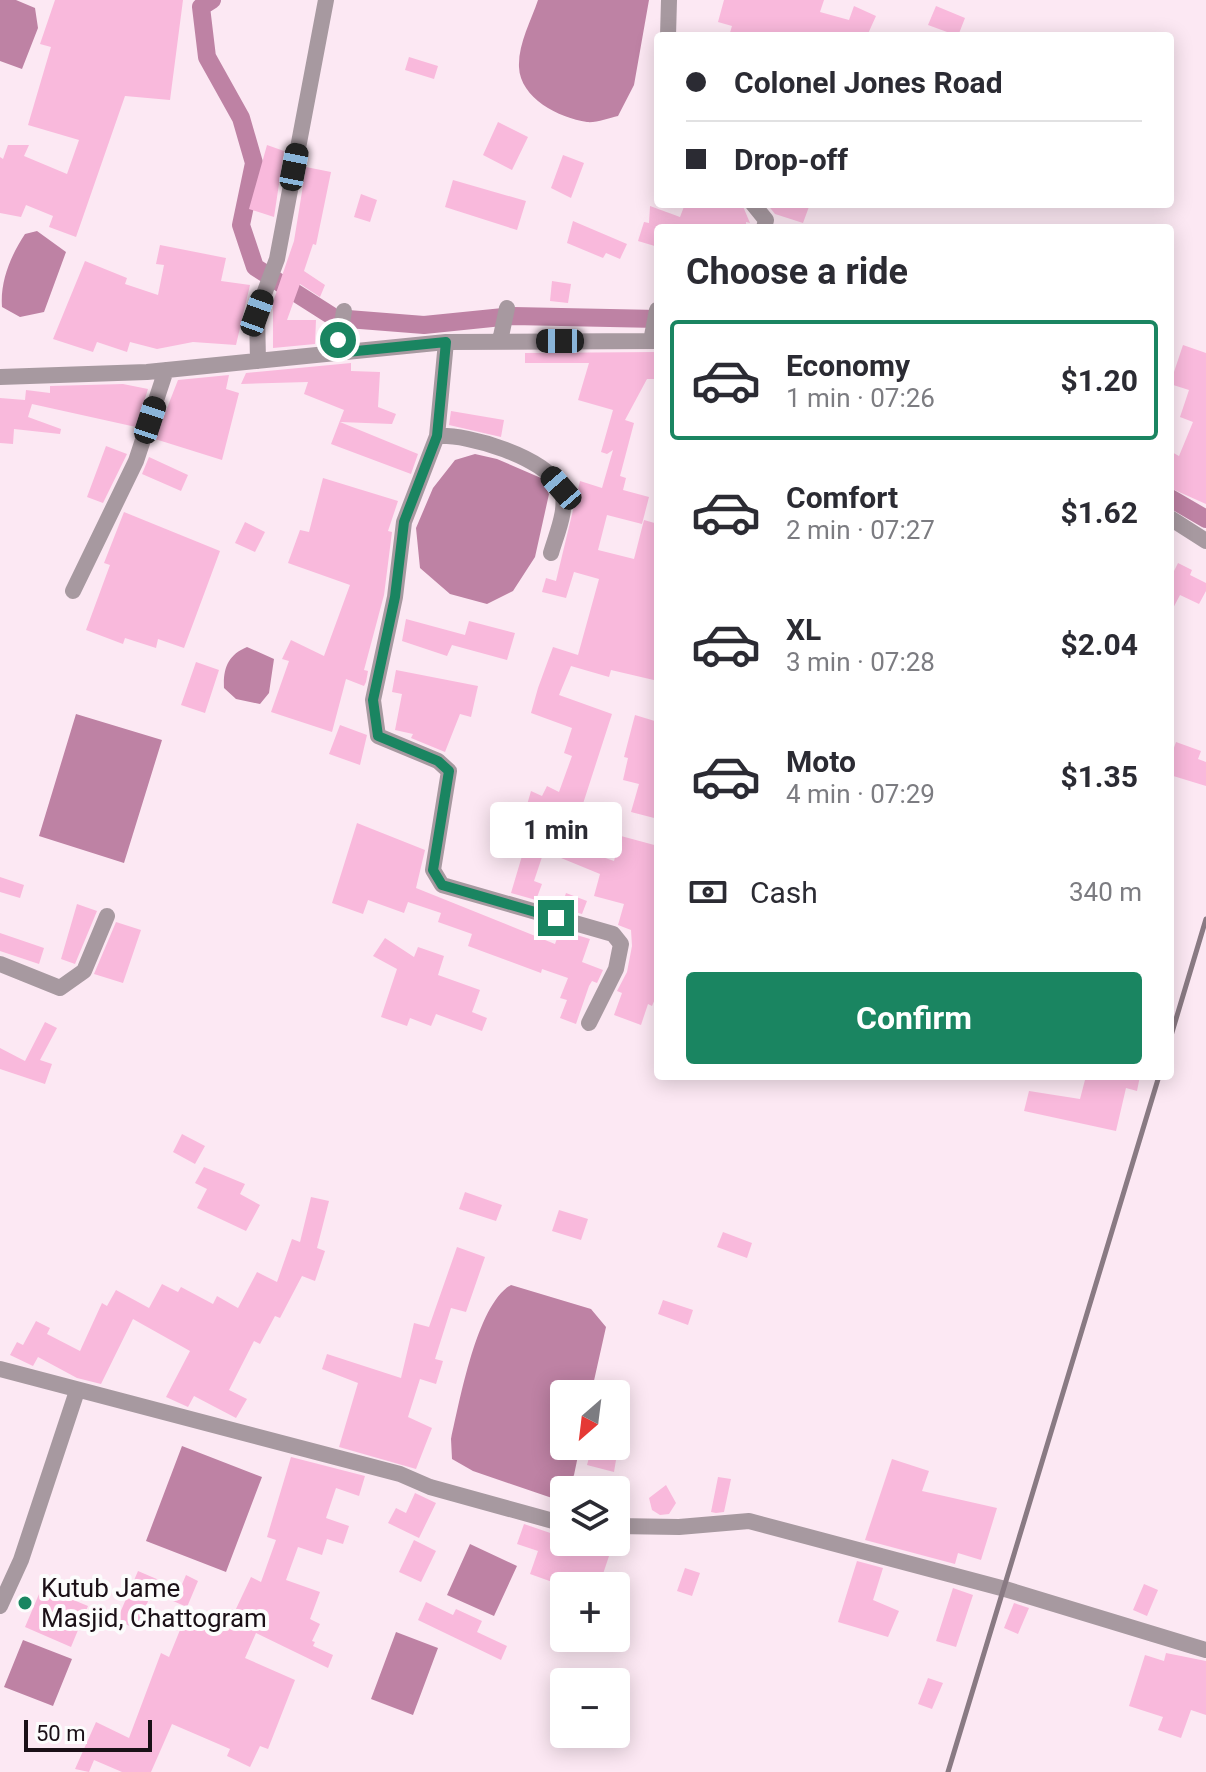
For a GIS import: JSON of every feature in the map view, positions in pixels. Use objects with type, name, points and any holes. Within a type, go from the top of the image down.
[{"type":"street","points":[[258,361],[257,313],[277,259],[326,0]]},
{"type":"street","points":[[668,32],[669,0]]},
{"type":"street","points":[[500,339],[507,308]]},
{"type":"street","points":[[338,346],[344,311]]},
{"type":"street","points":[[0,377],[166,370],[258,361],[338,346],[500,339],[653,340]]},
{"type":"street","points":[[446,342],[437,436],[404,522],[395,597],[373,700],[374,724],[378,736],[438,761],[449,771],[433,870],[442,885],[613,934],[621,944],[616,969],[589,1023]]},
{"type":"street","points":[[73,591],[136,461],[166,370]]},
{"type":"street","points":[[437,436],[508,450],[544,469],[561,488],[563,508],[551,553]]},
{"type":"street","points":[[1174,521],[1206,541]]},
{"type":"street","points":[[0,964],[60,988],[84,971],[107,916]]},
{"type":"street","points":[[0,1369],[400,1474],[430,1487],[550,1520]]},
{"type":"street","points":[[0,1606],[21,1560],[77,1391]]},
{"type":"street","points":[[630,1526],[679,1527],[749,1521],[1005,1589],[1206,1650]]},
{"type":"shaded area","points":[[0,0],[16,0],[35,8],[38,28],[22,69],[0,61]]},
{"type":"shaded area","points":[[538,0],[649,0],[634,85],[618,116],[591,122],[576,120],[543,105],[526,88],[521,78],[519,58]]},
{"type":"shaded area","points":[[37,231],[66,252],[44,312],[20,317],[2,307],[3,288],[11,259],[20,242],[25,234]]},
{"type":"shaded area","points":[[475,454],[497,459],[541,478],[549,494],[535,557],[513,591],[487,604],[450,594],[420,568],[416,528],[433,488],[455,460]]},
{"type":"shaded area","points":[[247,647],[274,659],[269,693],[260,704],[236,699],[224,688],[228,663]]},
{"type":"shaded area","points":[[76,714],[162,740],[124,863],[39,836]]},
{"type":"shaded area","points":[[511,1285],[591,1309],[606,1327],[594,1380],[550,1380],[550,1460],[577,1460],[573,1476],[550,1476],[550,1497],[473,1471],[452,1459],[451,1439],[465,1378],[479,1332],[499,1295]]},
{"type":"shaded area","points":[[182,1446],[262,1477],[226,1572],[146,1541]]},
{"type":"shaded area","points":[[470,1544],[517,1566],[494,1616],[447,1595]]},
{"type":"shaded area","points":[[396,1632],[438,1648],[413,1715],[371,1699]]},
{"type":"shaded area","points":[[23,1640],[72,1659],[53,1706],[4,1687]]},
{"type":"building","points":[[55,0],[183,0],[170,100],[125,96],[76,237],[49,227],[53,216],[26,205],[21,217],[0,213],[0,157],[3,159],[8,145],[29,145],[24,156],[67,174],[79,140],[28,125],[51,47],[40,44]]},
{"type":"building","points":[[724,0],[824,0],[820,12],[849,20],[854,6],[876,16],[869,32],[730,32],[732,26],[718,22]]},
{"type":"building","points":[[936,6],[965,18],[960,32],[947,32],[928,25]]},
{"type":"building","points":[[409,57],[438,66],[434,79],[405,70]]},
{"type":"building","points":[[498,122],[528,137],[512,170],[483,155]]},
{"type":"building","points":[[267,145],[284,151],[274,217],[249,209]]},
{"type":"building","points":[[563,155],[584,163],[571,198],[551,188]]},
{"type":"building","points":[[306,167],[331,172],[316,245],[313,244],[304,271],[325,285],[320,297],[300,284],[287,320],[316,320],[315,344],[273,348],[273,302],[294,241]]},
{"type":"building","points":[[453,180],[526,201],[517,230],[445,207]]},
{"type":"building","points":[[361,194],[377,200],[370,222],[354,217]]},
{"type":"building","points":[[650,206],[680,217],[683,208],[744,208],[750,223],[654,224],[654,246],[638,241],[644,222],[649,223]]},
{"type":"building","points":[[770,208],[809,208],[803,223],[775,214]]},
{"type":"building","points":[[573,221],[627,244],[620,259],[606,253],[603,258],[567,243]]},
{"type":"building","points":[[160,245],[226,258],[221,281],[250,285],[236,345],[193,342],[157,349],[130,342],[127,352],[97,342],[93,352],[53,339],[85,261],[127,278],[125,284],[158,295],[164,265],[156,264]]},
{"type":"building","points":[[552,281],[571,284],[568,303],[550,301]]},
{"type":"building","points":[[1183,345],[1206,353],[1206,504],[1174,490],[1174,453],[1179,456],[1193,422],[1180,417],[1189,390],[1174,385],[1174,372]]},
{"type":"building","points":[[654,352],[654,379],[647,379],[625,420],[634,423],[620,476],[626,478],[623,490],[649,497],[642,524],[607,515],[598,550],[634,559],[644,520],[654,523],[654,680],[611,670],[609,677],[571,666],[559,695],[612,714],[580,813],[565,807],[556,833],[566,837],[563,843],[614,861],[621,836],[654,845],[654,1001],[652,1006],[648,1004],[641,1025],[614,1015],[622,993],[617,991],[627,972],[632,946],[631,930],[618,925],[624,904],[594,896],[600,874],[544,851],[534,881],[542,884],[536,900],[511,893],[527,839],[518,836],[531,791],[542,796],[547,786],[559,792],[572,756],[564,753],[572,728],[531,713],[538,688],[553,647],[578,655],[599,579],[574,572],[566,598],[542,592],[546,578],[556,581],[580,481],[602,488],[613,450],[607,454],[601,452],[613,410],[578,400],[589,363],[525,363],[525,353]]},
{"type":"building","points":[[351,363],[351,371],[380,372],[378,407],[396,414],[392,424],[340,422],[418,454],[411,474],[331,444],[344,410],[304,394],[308,382],[241,384],[246,373]]},
{"type":"building","points":[[229,375],[226,389],[239,393],[222,460],[155,439],[178,380]]},
{"type":"building","points":[[123,384],[148,389],[136,427],[32,404],[28,417],[61,429],[60,434],[14,429],[13,444],[0,443],[0,398],[25,400],[26,390],[50,393],[50,386]]},
{"type":"building","points":[[451,411],[504,420],[501,437],[449,425]]},
{"type":"building","points":[[106,446],[127,454],[103,503],[87,497]]},
{"type":"building","points":[[149,457],[188,475],[181,491],[142,474]]},
{"type":"building","points":[[323,478],[398,501],[388,531],[392,532],[384,595],[364,670],[368,671],[366,682],[364,686],[346,679],[332,732],[271,712],[289,661],[282,659],[291,640],[324,656],[350,585],[288,563],[300,530],[309,532]]},
{"type":"building","points":[[124,512],[220,551],[184,648],[158,639],[156,648],[125,638],[123,644],[86,630],[110,565],[104,563]]},
{"type":"building","points":[[245,522],[265,532],[255,552],[235,543]]},
{"type":"building","points":[[1178,563],[1192,570],[1190,575],[1206,583],[1206,591],[1199,604],[1180,595],[1174,606],[1174,571]]},
{"type":"building","points":[[406,619],[465,635],[469,621],[515,633],[507,660],[452,645],[447,656],[402,641]]},
{"type":"building","points":[[196,662],[219,670],[205,713],[181,705]]},
{"type":"building","points":[[396,670],[478,686],[471,717],[460,714],[445,752],[411,738],[413,734],[395,730],[402,694],[392,692]]},
{"type":"building","points":[[635,715],[654,721],[654,818],[631,812],[639,784],[623,780],[628,758],[624,757]]},
{"type":"building","points":[[340,725],[367,735],[360,765],[329,754]]},
{"type":"building","points":[[1176,742],[1201,751],[1198,759],[1206,762],[1206,786],[1174,776]]},
{"type":"building","points":[[357,823],[425,850],[416,888],[555,944],[560,930],[590,939],[582,962],[603,970],[597,983],[592,981],[589,986],[576,1024],[560,1018],[567,1000],[560,998],[568,978],[542,969],[541,973],[468,946],[472,934],[438,922],[441,913],[408,902],[404,913],[368,900],[363,914],[332,903]]},
{"type":"building","points":[[0,877],[24,885],[20,898],[0,892]]},
{"type":"building","points":[[566,893],[587,901],[582,914],[561,908]]},
{"type":"building","points":[[77,904],[97,911],[75,964],[61,959]]},
{"type":"building","points":[[116,922],[141,930],[123,983],[94,974]]},
{"type":"building","points":[[0,933],[44,948],[39,964],[0,951]]},
{"type":"building","points":[[385,938],[414,957],[418,947],[444,956],[438,975],[480,990],[472,1012],[487,1018],[482,1031],[436,1014],[431,1026],[410,1018],[407,1026],[381,1017],[397,969],[373,956]]},
{"type":"building","points":[[45,1022],[57,1028],[40,1060],[52,1064],[45,1084],[0,1069],[0,1048],[25,1061]]},
{"type":"building","points":[[1085,1080],[1139,1080],[1137,1091],[1126,1088],[1116,1131],[1024,1111],[1029,1091],[1080,1099]]},
{"type":"building","points":[[182,1134],[205,1146],[195,1164],[173,1152]]},
{"type":"building","points":[[204,1167],[245,1184],[240,1194],[260,1205],[246,1231],[197,1208],[207,1189],[195,1183]]},
{"type":"building","points":[[465,1192],[502,1205],[496,1221],[459,1209]]},
{"type":"building","points":[[311,1197],[329,1201],[317,1248],[325,1251],[315,1281],[302,1276],[280,1318],[275,1316],[260,1344],[254,1341],[229,1390],[247,1399],[236,1418],[194,1396],[188,1407],[166,1397],[190,1351],[133,1319],[101,1384],[77,1378],[38,1357],[33,1366],[10,1355],[17,1342],[23,1345],[36,1321],[50,1328],[47,1334],[80,1351],[102,1303],[107,1306],[116,1290],[149,1308],[162,1284],[178,1292],[181,1287],[213,1304],[217,1296],[238,1308],[257,1272],[277,1282],[292,1239],[300,1242]]},
{"type":"building","points":[[559,1210],[588,1219],[581,1240],[552,1231]]},
{"type":"building","points":[[723,1232],[752,1243],[747,1258],[717,1247]]},
{"type":"building","points":[[457,1247],[485,1257],[466,1312],[451,1308],[435,1359],[443,1361],[436,1384],[420,1379],[408,1417],[432,1428],[416,1469],[339,1447],[358,1383],[322,1369],[327,1354],[401,1378],[414,1323],[429,1327]]},
{"type":"building","points":[[663,1300],[693,1310],[688,1325],[658,1314]]},
{"type":"building","points":[[291,1457],[365,1476],[359,1496],[336,1488],[326,1518],[349,1526],[343,1544],[327,1539],[322,1555],[298,1547],[286,1580],[320,1592],[310,1619],[320,1624],[312,1641],[315,1642],[313,1646],[333,1655],[328,1668],[256,1633],[245,1658],[295,1680],[268,1749],[260,1746],[250,1767],[227,1756],[230,1749],[172,1724],[151,1772],[122,1772],[94,1760],[89,1772],[75,1769],[96,1722],[129,1738],[161,1653],[169,1657],[180,1630],[176,1629],[184,1609],[227,1628],[251,1577],[261,1582],[276,1540],[267,1537]]},
{"type":"building","points":[[892,1459],[929,1471],[922,1491],[997,1508],[981,1560],[958,1553],[955,1564],[865,1540]]},
{"type":"building","points":[[588,1460],[616,1460],[614,1472],[587,1465]]},
{"type":"building","points":[[718,1477],[731,1479],[724,1512],[716,1513],[711,1512]]},
{"type":"building","points":[[666,1485],[676,1503],[669,1514],[660,1515],[652,1510],[649,1498]]},
{"type":"building","points":[[415,1493],[436,1503],[419,1538],[388,1523],[396,1508],[406,1513]]},
{"type":"building","points":[[524,1524],[550,1533],[550,1556],[609,1556],[604,1572],[550,1572],[550,1581],[530,1574],[538,1551],[517,1544]]},
{"type":"building","points":[[414,1540],[436,1551],[421,1582],[399,1572]]},
{"type":"building","points":[[857,1561],[883,1568],[873,1600],[899,1611],[888,1637],[838,1622]]},
{"type":"building","points":[[685,1568],[700,1573],[692,1596],[677,1591]]},
{"type":"building","points":[[138,1571],[180,1589],[186,1575],[198,1581],[187,1607],[152,1592],[136,1629],[117,1620]]},
{"type":"building","points":[[1144,1584],[1158,1590],[1147,1616],[1133,1610]]},
{"type":"building","points":[[42,1587],[88,1606],[71,1647],[25,1627]]},
{"type":"building","points":[[953,1588],[973,1595],[956,1647],[936,1641]]},
{"type":"building","points":[[426,1602],[453,1615],[456,1609],[482,1621],[477,1632],[507,1646],[501,1660],[418,1620]]},
{"type":"building","points":[[1014,1603],[1029,1608],[1018,1634],[1004,1628]]},
{"type":"building","points":[[1166,1653],[1206,1661],[1206,1715],[1191,1710],[1181,1738],[1158,1730],[1163,1717],[1129,1706],[1145,1655],[1164,1661]]},
{"type":"building","points":[[928,1678],[943,1683],[932,1709],[918,1704]]},
{"type":"waterway","points":[[212,0],[201,7],[207,57],[241,118],[254,163],[241,225],[255,267],[335,318],[424,325],[513,316],[654,319]]},
{"type":"waterway","points":[[1174,500],[1206,519]]},
{"type":"railway","points":[[1174,1026],[1206,919]]},
{"type":"railway","points":[[948,1772],[1158,1080]]},
{"type":"place","name":"Kutub Jame Masjid, Chattogram","points":[[25,1603]]},
{"type":"route","points":[[338,340],[337,353],[446,342],[437,436],[404,522],[395,597],[373,700],[378,736],[438,761],[449,771],[433,870],[442,885],[556,918]]}]
